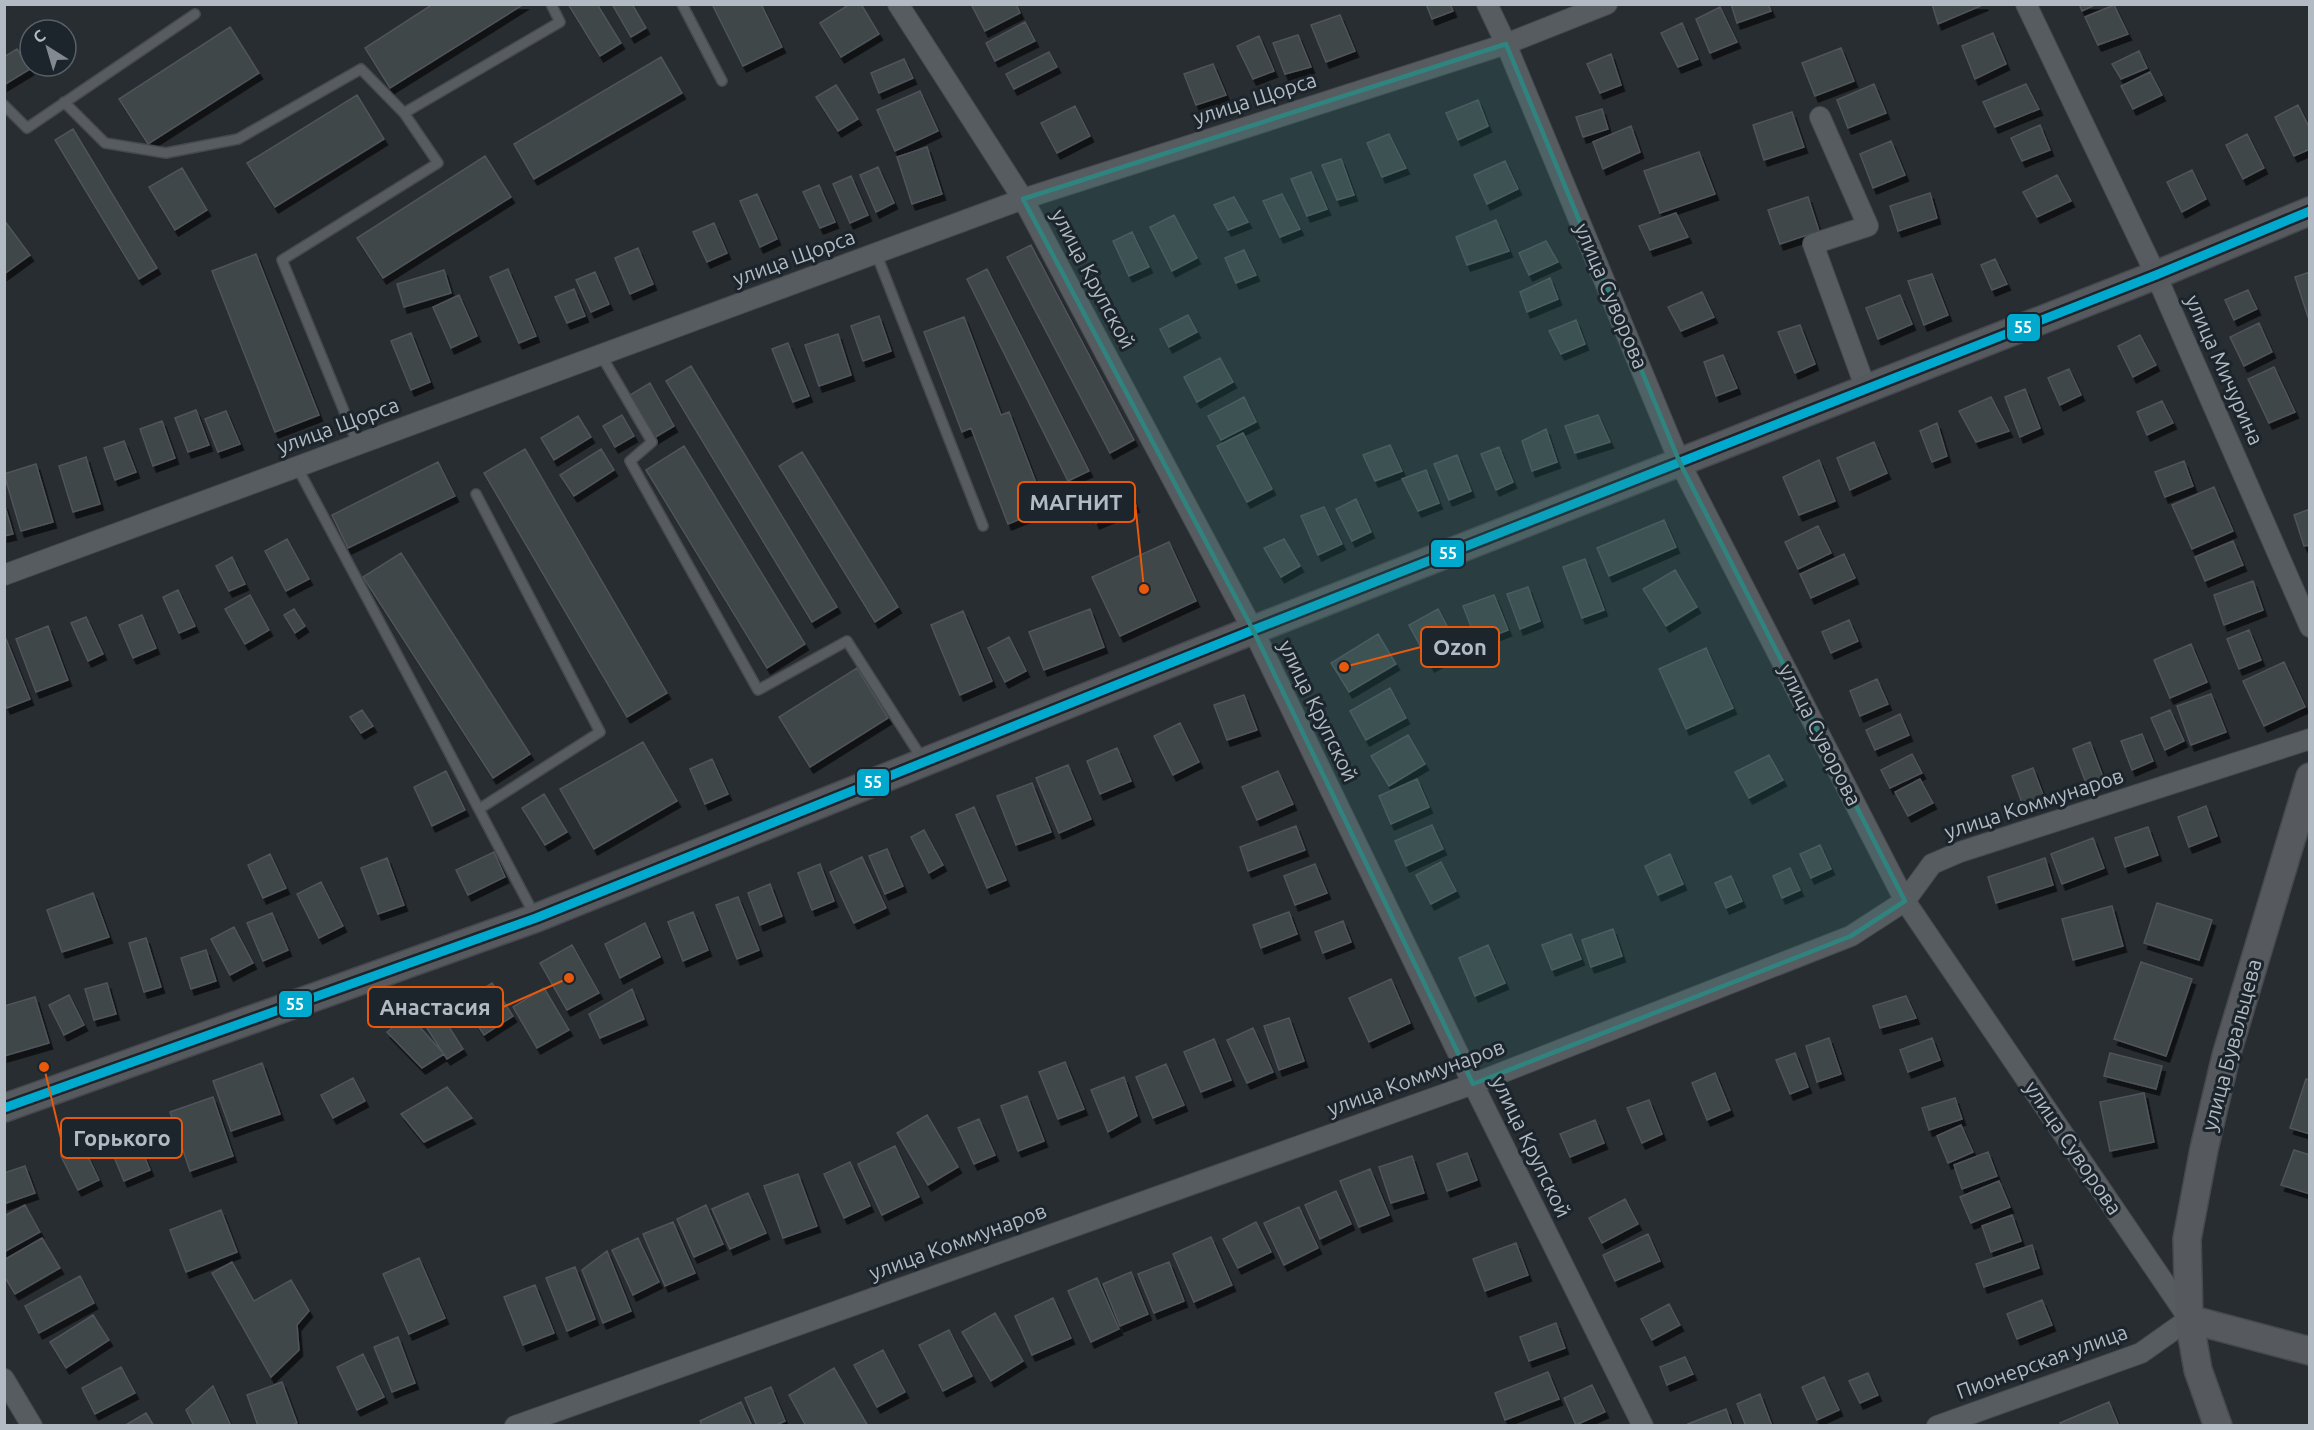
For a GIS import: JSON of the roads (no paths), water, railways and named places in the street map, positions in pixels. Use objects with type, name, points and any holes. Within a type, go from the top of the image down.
[{"type":"main road","points":[[4,1108],[536,918],[1253,630],[2156,275],[2310,211]]},
{"type":"main road","name":"улица Бувальцева","points":[[2189,1319],[2187,1239],[2204,1149],[2226,1056],[2310,777]]},
{"type":"main road","points":[[2189,1319],[2310,1351]]},
{"type":"main road","name":"улица Суворова","points":[[2189,1319],[2198,1370],[2218,1425]]},
{"type":"street","name":"улица Крупской","points":[[898,4],[1023,199],[1253,630],[1473,1084],[1643,1425]]},
{"type":"street","name":"улица Суворова","points":[[1487,4],[1506,44],[1680,463],[1905,901],[2189,1319]]},
{"type":"street","name":"улица Щорса","points":[[4,575],[1023,199],[1506,44],[1607,4]]},
{"type":"street","name":"улица Мичурина","points":[[2026,4],[2156,275],[2310,627]]},
{"type":"street","points":[[1820,117],[1868,226],[1813,244],[1866,390]]},
{"type":"street","name":"улица Коммунаров","points":[[514,1425],[1473,1084],[1851,936],[1905,901],[1932,864],[1960,852],[2310,739]]},
{"type":"street","name":"Пионерская улица","points":[[1937,1425],[2141,1353],[2189,1319]]},
{"type":"street","points":[[4,1379],[32,1425]]},
{"type":"lane","points":[[404,112],[560,22],[551,4]]},
{"type":"lane","points":[[682,4],[722,81]]},
{"type":"lane","points":[[4,105],[27,128],[195,14]]},
{"type":"lane","points":[[64,102],[105,143],[166,153],[238,139],[361,69],[404,112],[438,163],[282,261],[358,445]]},
{"type":"lane","points":[[876,254],[983,526]]},
{"type":"lane","points":[[601,355],[652,442],[630,461],[758,690],[847,641],[924,762]]},
{"type":"lane","points":[[297,468],[536,918]]},
{"type":"lane","points":[[476,494],[600,732],[479,809]]},
{"type":"place","name":"МАГНИТ","points":[[1144,589]]},
{"type":"place","name":"Ozon","points":[[1344,667]]},
{"type":"place","name":"Анастасия","points":[[569,978]]},
{"type":"place","name":"Горького","points":[[44,1067]]}]
